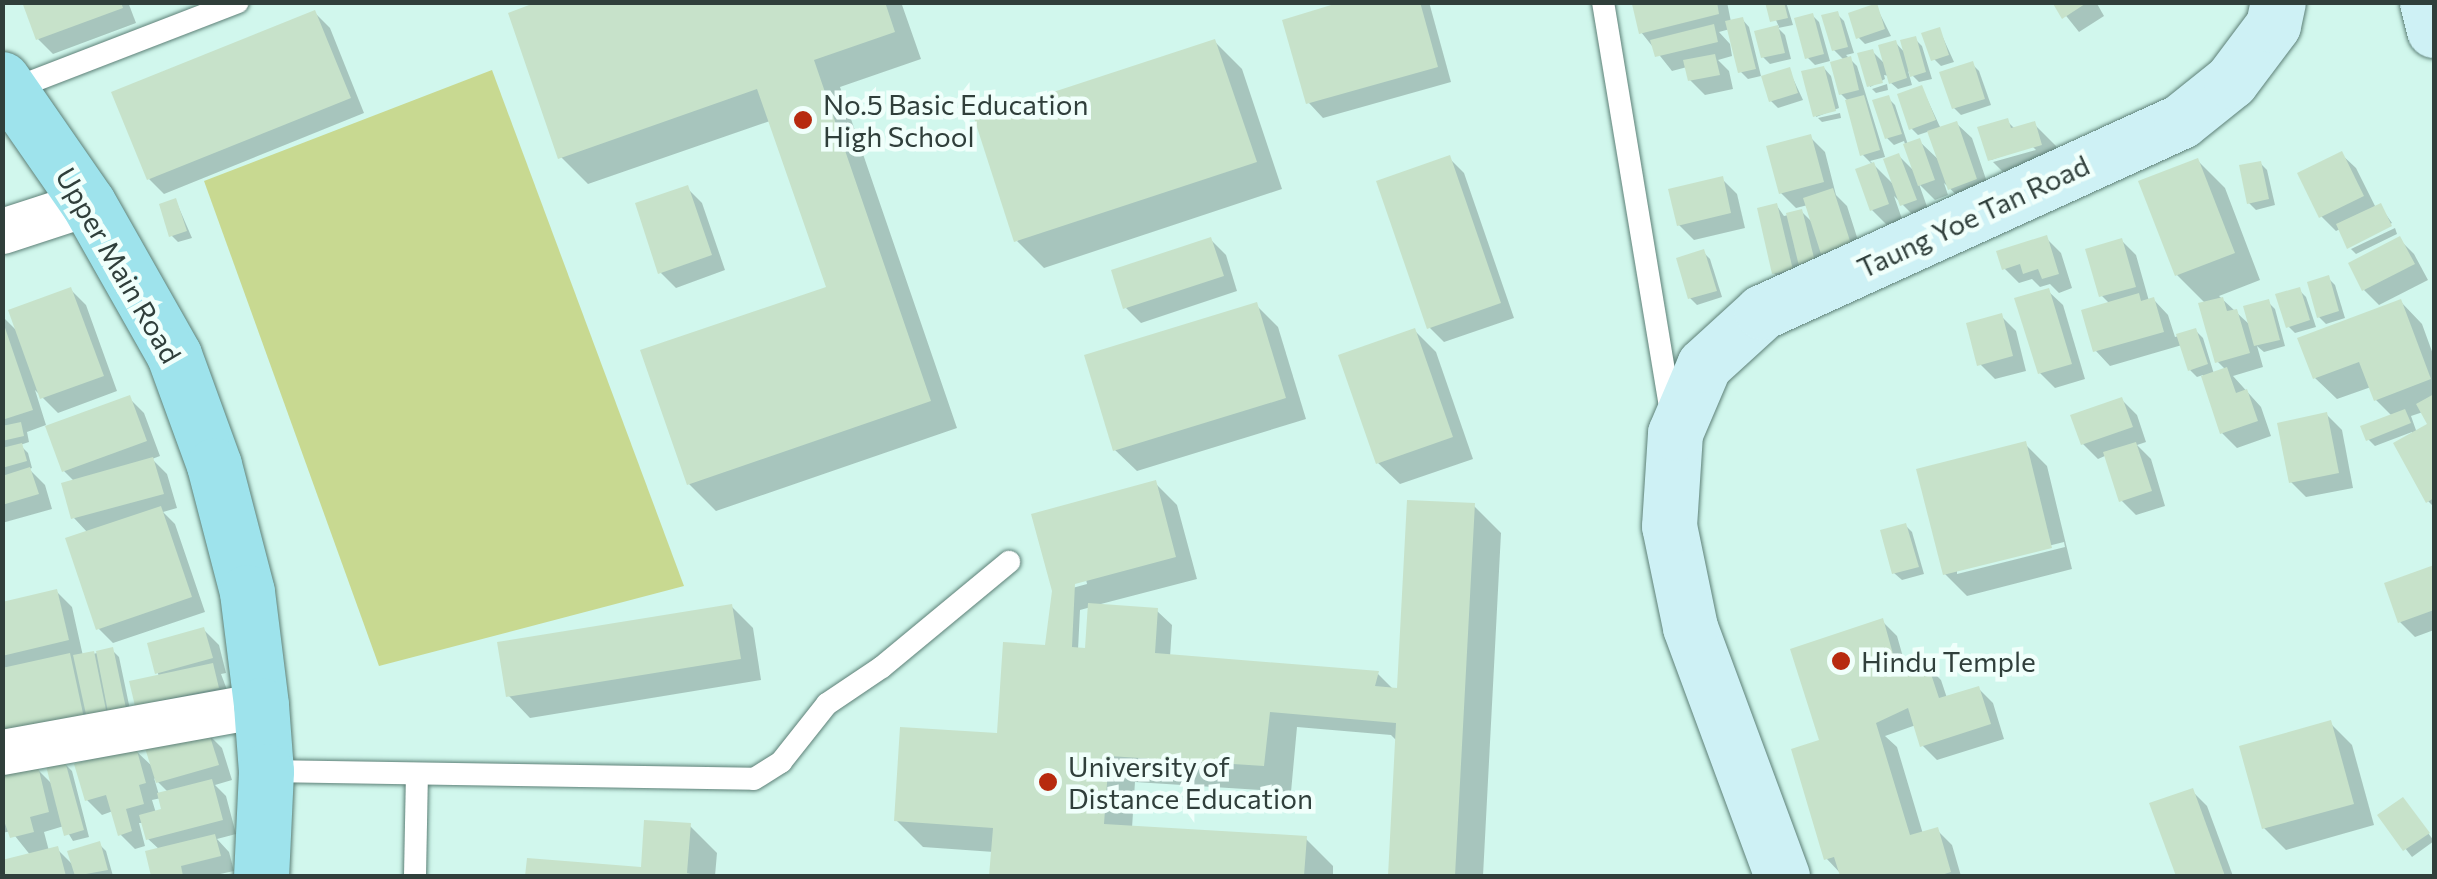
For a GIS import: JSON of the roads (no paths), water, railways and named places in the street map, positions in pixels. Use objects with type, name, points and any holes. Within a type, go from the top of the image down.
[{"type":"main road","name":"Upper Main Road","points":[[6,85],[88,203],[174,356],[214,465],[247,592],[261,705],[266,771],[261,876]]},
{"type":"street","name":"Taung Yoe Tan Road","points":[[1782,876],[1690,627],[1669,526],[1675,433],[1704,365],[1762,312],[2182,121],[2230,81],[2273,25],[2278,2]]},
{"type":"street","points":[[2427,2],[2434,30]]},
{"type":"street","points":[[2,230],[88,203]]},
{"type":"street","points":[[2,752],[261,705]]},
{"type":"lane","points":[[6,85],[238,2]]},
{"type":"lane","name":"Taung Yoe Tan Road","points":[[1603,2],[1675,433]]},
{"type":"lane","points":[[266,771],[754,780],[781,762],[826,704],[882,667],[1009,562]]},
{"type":"lane","points":[[415,876],[416,774]]},
{"type":"place","name":"No.5 Basic Education High School","points":[[803,120]]},
{"type":"place","name":"Hindu Temple","points":[[1841,661]]},
{"type":"place","name":"University of Distance Education","points":[[1048,782]]}]
